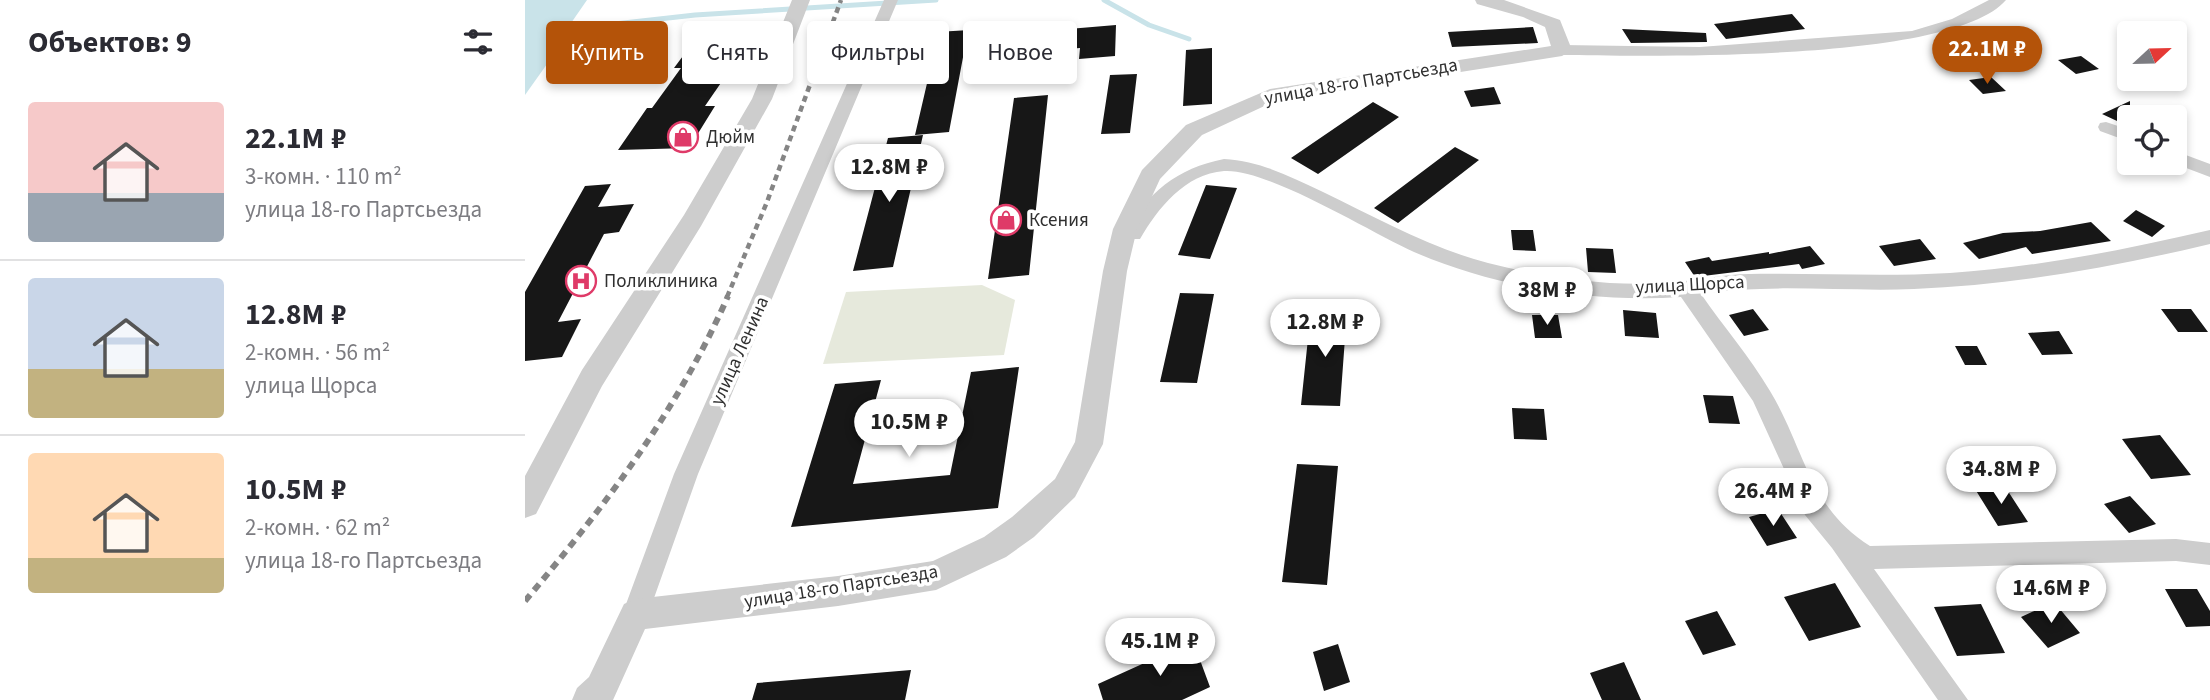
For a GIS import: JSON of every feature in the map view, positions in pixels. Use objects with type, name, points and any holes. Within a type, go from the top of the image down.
[{"type":"street","points":[[525,505],[592,378],[693,220],[762,99],[801,0]]},
{"type":"street","name":"улица Ленина","points":[[589,700],[601,689],[635,615],[686,474],[891,0]]},
{"type":"street","points":[[1485,0],[1529,13],[1553,24],[1562,50]]},
{"type":"street","name":"улица 18-го Партсьезда","points":[[635,615],[838,591],[936,575],[995,547],[1023,527],[1065,488],[1089,443],[1115,271],[1125,229],[1150,175],[1194,130],[1223,114],[1270,95],[1304,88],[1562,50],[1700,52],[1912,36],[1944,29],[1974,16],[2000,0]]},
{"type":"street","points":[[2106,127],[2117,132]]},
{"type":"street","points":[[2187,162],[2210,172]]},
{"type":"street","name":"улица Щорса","points":[[1115,271],[1143,213],[1159,196],[1187,177],[1205,170],[1240,165],[1296,187],[1445,258],[1489,271],[1593,289],[1685,288],[1744,281],[1903,282],[2009,274],[2083,264],[2210,237]]},
{"type":"street","points":[[1685,288],[1762,396],[1813,508],[1954,700]]},
{"type":"street","points":[[1837,538],[1867,557],[2176,550],[2210,554]]},
{"type":"shaded area","points":[[982,285],[1015,300],[1004,355],[823,364],[846,292]]},
{"type":"water","points":[[525,0],[587,0],[572,21],[546,21],[546,65],[525,95]]},
{"type":"building","points":[[1792,14],[1805,29],[1726,39],[1714,24]]},
{"type":"building","points":[[1116,25],[1115,56],[1079,59],[1077,28]]},
{"type":"building","points":[[1533,27],[1538,43],[1452,47],[1448,32]]},
{"type":"building","points":[[1622,29],[1706,33],[1707,42],[1631,43]]},
{"type":"building","points":[[963,30],[963,57],[949,132],[915,135],[927,84],[949,84],[949,31]]},
{"type":"building","points":[[1212,48],[1212,104],[1183,106],[1186,50]]},
{"type":"building","points":[[2081,56],[2099,69],[2076,74],[2058,60]]},
{"type":"building","points":[[682,57],[682,84],[720,84],[705,106],[715,106],[689,148],[618,150],[647,108],[652,108],[681,68],[674,68]]},
{"type":"building","points":[[1137,74],[1130,133],[1101,134],[1110,75]]},
{"type":"building","points":[[1991,77],[2006,91],[1983,94],[1969,80]]},
{"type":"building","points":[[1494,87],[1501,104],[1471,107],[1464,91]]},
{"type":"building","points":[[1048,95],[1029,275],[988,279],[1014,98]]},
{"type":"building","points":[[1373,102],[1399,117],[1318,174],[1291,158]]},
{"type":"building","points":[[2117,107],[2117,121],[2102,114]]},
{"type":"building","points":[[923,135],[893,267],[853,271],[888,138]]},
{"type":"building","points":[[1455,147],[1479,160],[1398,223],[1374,208]]},
{"type":"building","points":[[611,184],[598,207],[634,204],[619,232],[604,234],[558,322],[581,319],[562,357],[525,361],[525,292],[585,186]]},
{"type":"building","points":[[1206,185],[1237,188],[1210,259],[1178,255]]},
{"type":"building","points":[[2136,210],[2165,226],[2152,237],[2123,221]]},
{"type":"building","points":[[2091,222],[2111,241],[2032,254],[2026,247],[1979,259],[1963,243],[2003,233],[2040,231]]},
{"type":"building","points":[[1511,230],[1533,230],[1536,251],[1513,250]]},
{"type":"building","points":[[1920,239],[1936,259],[1894,266],[1879,246]]},
{"type":"building","points":[[1810,246],[1825,264],[1802,269],[1799,264],[1695,277],[1685,262],[1709,257],[1712,261],[1769,254]]},
{"type":"building","points":[[1586,248],[1613,249],[1616,273],[1588,272]]},
{"type":"building","points":[[1180,293],[1214,294],[1197,383],[1160,382]]},
{"type":"building","points":[[1753,309],[1769,330],[1744,336],[1729,315]]},
{"type":"building","points":[[2161,309],[2191,309],[2208,332],[2178,332]]},
{"type":"building","points":[[1311,310],[1347,311],[1340,406],[1301,405]]},
{"type":"building","points":[[1623,310],[1656,313],[1659,338],[1625,336]]},
{"type":"building","points":[[1532,315],[1558,315],[1562,338],[1535,338]]},
{"type":"building","points":[[2059,331],[2073,354],[2042,355],[2028,333]]},
{"type":"building","points":[[1955,346],[1977,346],[1987,365],[1965,365]]},
{"type":"building","points":[[1019,367],[998,508],[791,527],[835,384],[881,380],[853,484],[950,475],[971,372]]},
{"type":"building","points":[[1703,395],[1733,396],[1740,424],[1709,423]]},
{"type":"building","points":[[1512,408],[1544,409],[1547,440],[1514,439]]},
{"type":"building","points":[[2160,435],[2191,475],[2151,479],[2122,439]]},
{"type":"building","points":[[1297,464],[1338,466],[1327,585],[1282,582]]},
{"type":"building","points":[[2004,485],[2028,522],[1998,526],[1975,489]]},
{"type":"building","points":[[2130,496],[2156,524],[2129,533],[2104,504]]},
{"type":"building","points":[[1778,509],[1797,538],[1767,546],[1749,517]]},
{"type":"building","points":[[1835,583],[1861,627],[1809,641],[1784,597]]},
{"type":"building","points":[[2165,589],[2197,589],[2210,611],[2210,626],[2186,627]]},
{"type":"building","points":[[2054,602],[2080,633],[2048,648],[2021,617]]},
{"type":"building","points":[[1981,604],[2005,653],[1957,656],[1934,607]]},
{"type":"building","points":[[1717,611],[1736,645],[1703,655],[1685,621]]},
{"type":"building","points":[[1193,641],[1210,687],[1182,700],[1103,700],[1098,684]]},
{"type":"building","points":[[1338,644],[1350,682],[1324,691],[1313,652]]},
{"type":"building","points":[[1624,662],[1641,700],[1602,700],[1590,673]]},
{"type":"building","points":[[911,670],[905,700],[752,700],[757,683]]},
{"type":"waterway","points":[[641,21],[695,15],[936,0]]},
{"type":"waterway","points":[[1104,0],[1149,25],[1189,39]]},
{"type":"railway","points":[[727,297],[767,202],[841,0]]},
{"type":"railway","points":[[525,601],[638,456],[686,378],[728,296]]},
{"type":"place","name":"Дюйм","points":[[683,137]]},
{"type":"place","name":"Ксения","points":[[1006,220]]},
{"type":"place","name":"Поликлиника","points":[[581,281]]}]
